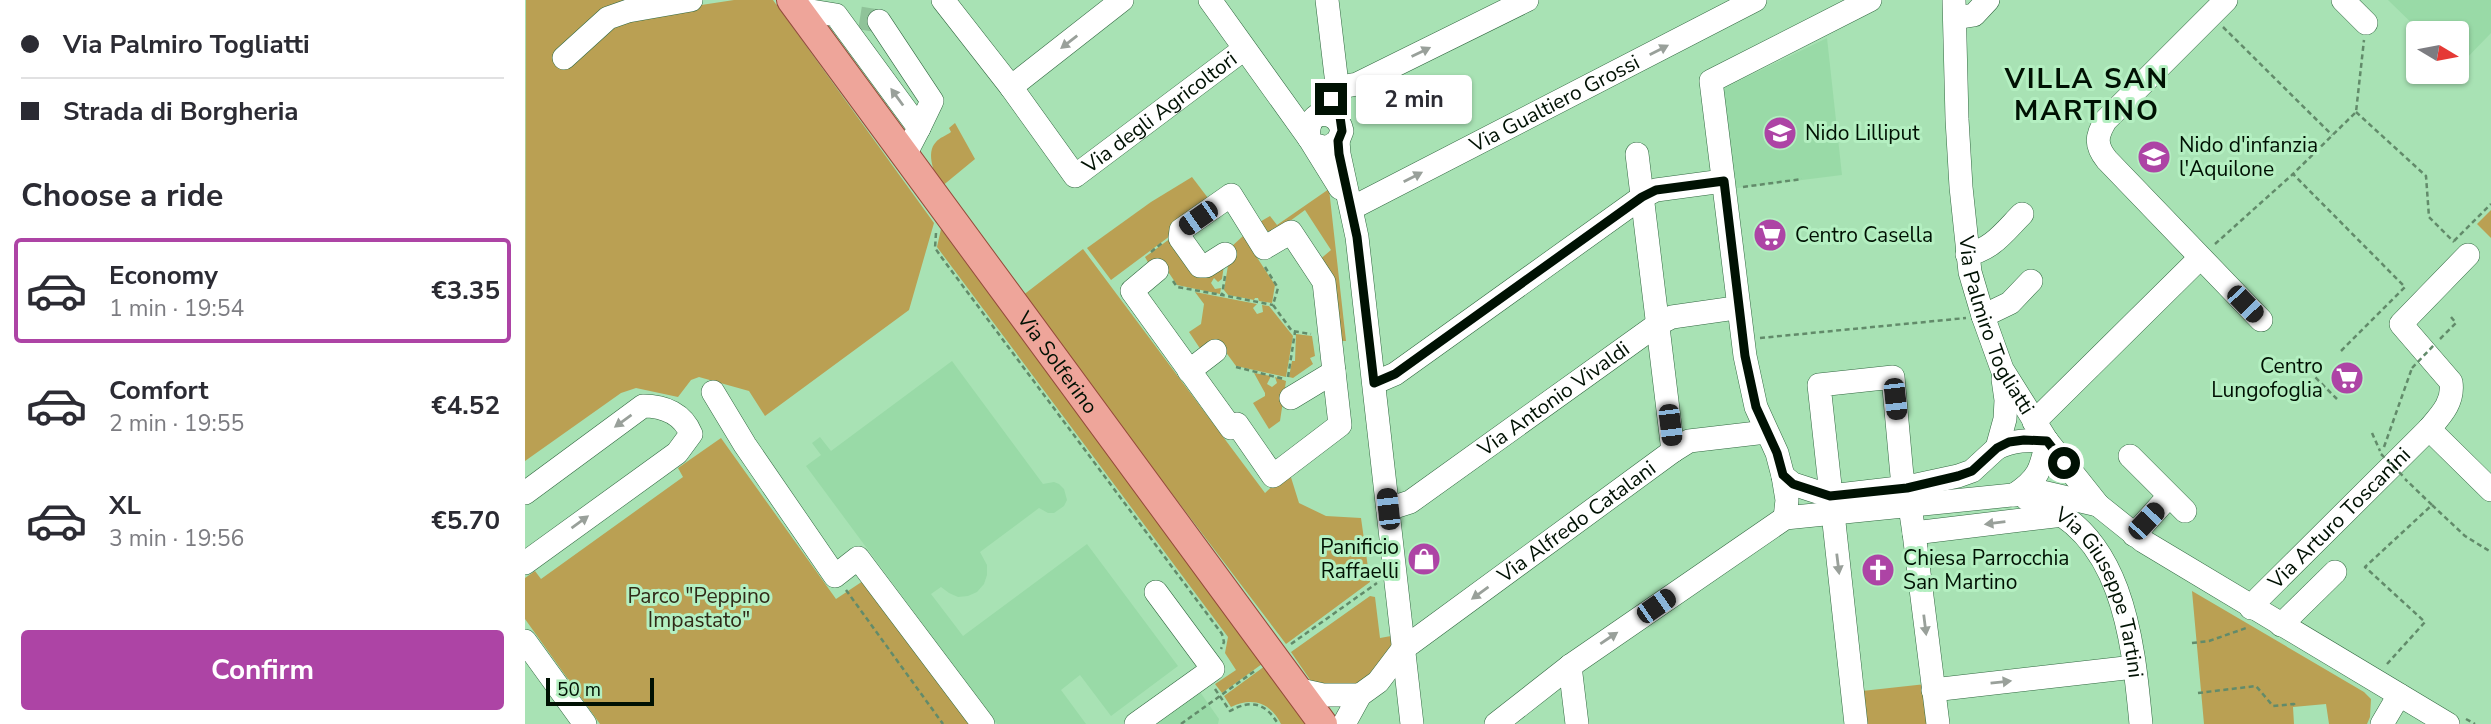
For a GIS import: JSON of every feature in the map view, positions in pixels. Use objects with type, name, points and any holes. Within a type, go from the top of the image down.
[{"type":"main road","name":"Via Solferino","points":[[795,4],[1322,724]]},
{"type":"street","points":[[564,58],[608,18],[628,10],[691,0]]},
{"type":"street","points":[[943,0],[1011,87],[1122,0]]},
{"type":"street","points":[[1210,0],[1285,105],[1303,115],[1327,148],[1340,133]]},
{"type":"street","points":[[1327,0],[1340,133],[1340,161],[1352,208],[1371,351],[1412,724]]},
{"type":"street","points":[[1314,129],[1336,88],[1357,83],[1527,0]]},
{"type":"street","name":"Via Gualtiero Grossi","points":[[1352,208],[1755,0]]},
{"type":"street","points":[[1785,517],[1787,500],[1783,475],[1777,453],[1756,407],[1743,340],[1711,81],[1870,0]]},
{"type":"street","points":[[1955,9],[1974,15],[1988,0]]},
{"type":"street","points":[[2343,0],[2366,23]]},
{"type":"street","points":[[795,4],[836,15],[870,20],[932,101],[905,155]]},
{"type":"street","points":[[2219,8],[2106,120],[2097,134],[2098,147],[2106,160],[2261,320]]},
{"type":"street","name":"Via Palmiro Togliatti","points":[[1955,9],[1957,119],[1970,272],[2002,369],[2047,441],[2098,505],[2134,535],[2448,724]]},
{"type":"street","points":[[836,15],[919,128]]},
{"type":"street","name":"Via degli Agricoltori","points":[[1011,87],[1075,176],[1244,49]]},
{"type":"street","points":[[1314,129],[1352,208]]},
{"type":"street","points":[[1637,154],[1673,450]]},
{"type":"street","points":[[1374,383],[1395,374],[1642,197],[1656,190],[1724,181]]},
{"type":"street","points":[[1157,270],[1132,291],[1231,428],[1237,424],[1273,476],[1340,425],[1338,360],[1324,282],[1291,232],[1264,248],[1231,195],[1181,230],[1180,238],[1200,266],[1226,261]]},
{"type":"street","points":[[1967,254],[1988,248],[2022,214]]},
{"type":"street","name":"Via Arturo Toscanini","points":[[2255,610],[2259,598],[2447,408],[2452,392],[2451,382],[2401,324],[2461,248]]},
{"type":"street","points":[[2034,422],[2200,258]]},
{"type":"street","points":[[1983,316],[2010,303],[2031,282]]},
{"type":"street","name":"Via Antonio Vivaldi","points":[[1388,509],[1411,502],[1658,324],[1672,317],[1728,309]]},
{"type":"street","points":[[1189,371],[1215,351]]},
{"type":"street","points":[[1291,398],[1338,360],[1371,351]]},
{"type":"street","points":[[1997,448],[2005,419],[2006,400],[2002,369]]},
{"type":"street","points":[[1856,724],[1819,385],[1893,377],[1902,475],[1914,533],[1937,724]]},
{"type":"street","points":[[713,392],[745,445],[835,576],[858,558],[983,724]]},
{"type":"street","points":[[525,493],[643,406],[669,410],[687,425],[691,435],[677,453],[525,562]]},
{"type":"street","name":"Via Arturo Toscanini","points":[[2429,429],[2491,490]]},
{"type":"street","points":[[1766,432],[1766,454],[1773,503],[1785,517]]},
{"type":"street","name":"Via Alfredo Catalani","points":[[1344,724],[1360,695],[1378,682],[1403,649],[1673,450],[1689,441],[1766,432]]},
{"type":"street","points":[[1908,496],[1972,471],[1997,448],[2009,442],[2047,441],[2039,474],[2031,484],[2014,495]]},
{"type":"street","points":[[2130,456],[2177,504],[2134,535]]},
{"type":"street","points":[[1783,475],[1793,484],[1831,505]]},
{"type":"street","points":[[1496,724],[1570,666],[1785,517],[1831,505],[1908,496],[2014,495],[2042,492],[2098,505]]},
{"type":"street","name":"Via Giuseppe Tartini","points":[[2014,495],[2038,502],[2063,515],[2087,536],[2113,578],[2127,625],[2141,724]]},
{"type":"street","points":[[1914,533],[2063,515]]},
{"type":"street","points":[[2281,625],[2335,572]]},
{"type":"street","points":[[1136,724],[1213,670],[1156,592]]},
{"type":"street","points":[[525,641],[585,724]]},
{"type":"street","points":[[1570,666],[1577,724]]},
{"type":"street","points":[[1933,690],[2134,667]]},
{"type":"street","points":[[1296,689],[1324,695],[1360,695]]},
{"type":"street","points":[[2382,724],[2399,695]]},
{"type":"path","points":[[2219,8],[2332,135]]},
{"type":"path","points":[[2200,258],[2293,174],[2356,112],[2366,23]]},
{"type":"path","points":[[2356,112],[2426,176],[2429,217],[2461,248],[2491,204]]},
{"type":"path","points":[[2293,174],[2405,287],[2341,351]]},
{"type":"path","points":[[1724,181],[1729,190],[1802,179]]},
{"type":"path","points":[[939,222],[935,248],[941,258],[1222,634],[1223,642],[1213,670]]},
{"type":"path","points":[[1222,295],[1226,261]]},
{"type":"path","points":[[1264,267],[1278,288],[1273,305]]},
{"type":"path","points":[[1157,270],[1164,269],[1177,286],[1273,305],[1295,332],[1313,335]]},
{"type":"path","points":[[1743,340],[1983,316]]},
{"type":"path","points":[[2381,454],[2412,368],[2456,323],[2451,317]]},
{"type":"path","points":[[1236,367],[1288,380],[1295,332]]},
{"type":"path","points":[[2319,372],[2315,376],[2337,399]]},
{"type":"path","points":[[2372,433],[2381,454],[2465,536],[2491,552]]},
{"type":"path","points":[[2382,670],[2425,622],[2365,567],[2432,505]]},
{"type":"path","points":[[835,576],[943,724]]},
{"type":"path","points":[[1288,647],[1380,581]]},
{"type":"path","points":[[2192,643],[2209,641],[2255,625],[2255,610]]},
{"type":"path","points":[[1181,724],[1264,664]]},
{"type":"path","points":[[2198,693],[2256,687],[2273,706],[2294,704],[2297,707]]},
{"type":"path","points":[[1221,696],[1230,711],[1242,704],[1263,706],[1271,712],[1278,724]]},
{"type":"shaded area","points":[[2388,0],[2491,0],[2491,33],[2469,56],[2469,21],[2410,21]]},
{"type":"shaded area","name":"Nido Lilliput","points":[[1827,38],[1842,175],[1729,189],[1718,91]]},
{"type":"shaded area","points":[[952,361],[1043,484],[1059,484],[1064,489],[1067,500],[1064,506],[1054,513],[1039,508],[980,552],[987,565],[987,575],[977,592],[958,597],[941,587],[931,594],[963,636],[1087,544],[1178,666],[1111,716],[1080,675],[1061,690],[1086,724],[997,724],[806,466],[821,455],[812,443],[820,437],[831,451]]},
{"type":"shaded area","points":[[1200,692],[1219,719],[1218,724],[1155,724]]},
{"type":"green space","points":[[526,0],[664,0],[616,18],[734,0],[773,0],[934,223],[909,310],[765,416],[749,391],[699,377],[691,380],[678,397],[636,388],[621,393],[525,461]]},
{"type":"green space","points":[[955,123],[975,159],[941,187],[932,164],[931,152],[939,139],[951,132],[949,128]]},
{"type":"green space","points":[[1192,177],[1211,202],[1111,280],[1087,248],[1151,202]]},
{"type":"green space","points":[[1329,189],[1346,341],[1342,341],[1318,261],[1331,250],[1305,210],[1275,232],[1267,231],[1258,223],[1270,216],[1277,225]]},
{"type":"green space","points":[[2491,210],[2491,238],[2477,224]]},
{"type":"green space","points":[[941,229],[1262,664],[1222,693],[1215,684],[1236,670],[1225,653],[1228,637],[937,247]]},
{"type":"green space","points":[[1175,235],[1193,265],[1225,258],[1222,279],[1218,282],[1214,278],[1211,283],[1215,289],[1221,288],[1220,294],[1177,285],[1167,270],[1150,266],[1145,257]]},
{"type":"green space","points":[[1243,236],[1275,285],[1272,303],[1259,301],[1258,298],[1254,300],[1228,295],[1224,290],[1231,247]]},
{"type":"green space","points":[[1083,249],[1265,493],[1289,471],[1299,503],[1326,516],[1361,518],[1370,582],[1286,644],[1022,296]]},
{"type":"green space","points":[[1195,292],[1257,304],[1253,308],[1257,314],[1263,312],[1262,305],[1269,306],[1293,336],[1286,377],[1236,366],[1222,347],[1201,350],[1189,332],[1201,324],[1204,304]]},
{"type":"green space","points":[[1296,334],[1312,336],[1315,356],[1310,358],[1313,364],[1293,378],[1289,377],[1292,361],[1295,361]]},
{"type":"green space","points":[[1254,373],[1271,376],[1267,384],[1272,387],[1277,383],[1275,377],[1286,381],[1280,421],[1269,429],[1253,403],[1265,396]]},
{"type":"green space","name":"Parco \"Peppino Impastato\"","points":[[721,438],[836,599],[866,579],[969,724],[600,724],[525,619],[525,578],[535,571],[541,579],[683,477],[678,468]]},
{"type":"green space","points":[[2192,591],[2364,692],[2371,699],[2367,724],[2329,724],[2326,704],[2293,707],[2294,724],[2204,724]]},
{"type":"green space","points":[[1370,596],[1375,597],[1380,638],[1391,636],[1391,656],[1371,684],[1313,684],[1291,652]]},
{"type":"green space","points":[[1265,666],[1305,724],[1281,724],[1266,706],[1253,702],[1231,707],[1224,696]]},
{"type":"green space","points":[[1926,684],[1931,724],[1866,724],[1862,691]]},
{"type":"tunnel","points":[[860,18],[879,21]]},
{"type":"place","name":"Nido Lilliput","points":[[1780,133]]},
{"type":"place","name":"Nido d'infanzia l'Aquilone","points":[[2154,157]]},
{"type":"place","name":"Centro Casella","points":[[1770,235]]},
{"type":"place","name":"Centro Lungofoglia","points":[[2347,378]]},
{"type":"place","name":"Panificio Raffaelli","points":[[1424,559]]},
{"type":"place","name":"Chiesa Parrocchia San Martino","points":[[1878,570]]},
{"type":"district","name":"VILLA SAN MARTINO","points":[[2087,94]]},
{"type":"route","points":[[1331,99],[1336,88],[1342,131],[1338,141],[1339,154],[1357,237],[1374,383],[1395,374],[1642,197],[1656,190],[1724,181],[1745,356],[1756,407],[1777,453],[1783,475],[1793,484],[1830,496],[1907,488],[1972,471],[1997,448],[2009,442],[2024,440],[2047,441],[2064,463]]}]
